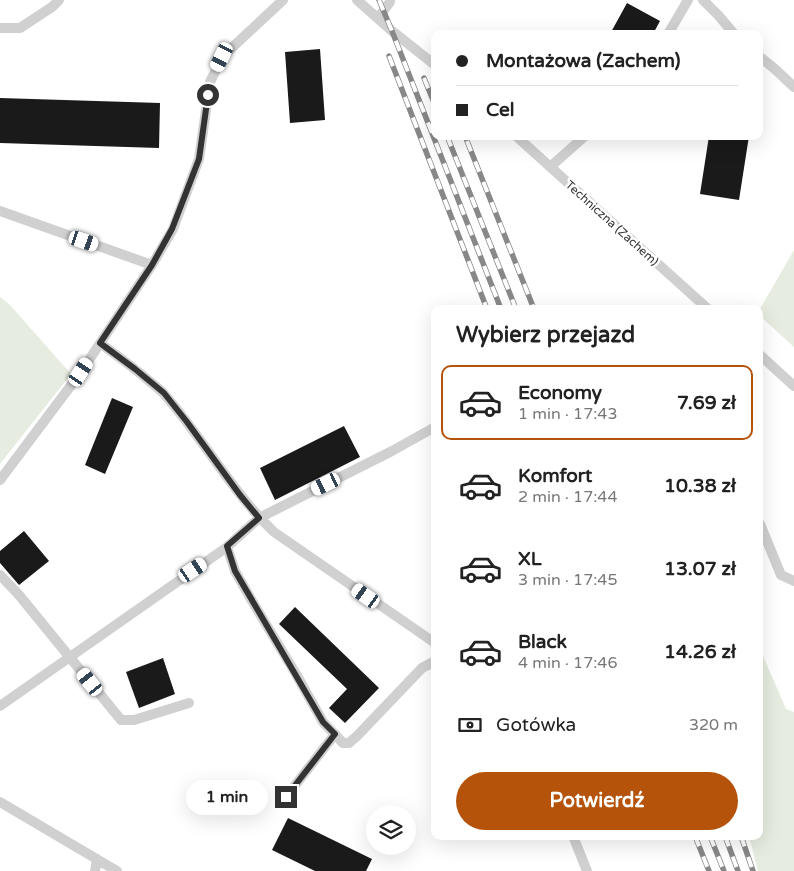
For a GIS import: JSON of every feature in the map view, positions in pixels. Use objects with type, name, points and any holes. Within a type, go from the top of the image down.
[{"type":"lane","points":[[0,28],[20,28],[52,7],[59,0]]},
{"type":"lane","points":[[0,480],[81,372],[152,265],[172,229],[199,159],[210,82],[222,57],[283,0]]},
{"type":"lane","points":[[358,0],[431,62]]},
{"type":"lane","points":[[378,18],[390,0]]},
{"type":"lane","points":[[670,30],[688,0]]},
{"type":"lane","points":[[703,0],[731,30]]},
{"type":"lane","points":[[763,59],[794,87]]},
{"type":"lane","name":"Techniczna (Zachem)","points":[[520,140],[704,305]]},
{"type":"lane","points":[[550,167],[580,140]]},
{"type":"lane","points":[[0,211],[152,265]]},
{"type":"lane","points":[[100,343],[164,393],[240,495],[259,518],[274,532],[431,640]]},
{"type":"lane","points":[[763,358],[794,386]]},
{"type":"lane","points":[[0,706],[227,546],[259,518],[431,429]]},
{"type":"lane","points":[[763,532],[780,575],[794,581]]},
{"type":"lane","points":[[227,546],[235,571],[252,602],[323,722],[343,743],[348,743],[357,736],[422,668],[431,663]]},
{"type":"lane","points":[[0,575],[19,595],[121,720],[134,720],[189,703]]},
{"type":"lane","points":[[286,797],[335,734]]},
{"type":"lane","points":[[0,802],[118,871]]},
{"type":"lane","points":[[575,840],[587,871]]},
{"type":"lane","points":[[95,871],[97,859]]},
{"type":"shaded area","points":[[794,250],[794,347],[763,319],[762,305]]},
{"type":"shaded area","points":[[0,297],[10,305],[71,374],[0,464]]},
{"type":"shaded area","points":[[763,656],[786,709],[794,712],[794,871],[758,871],[750,840],[763,840]]},
{"type":"building","points":[[627,3],[660,21],[655,30],[612,30]]},
{"type":"building","points":[[320,49],[325,120],[290,123],[285,52]]},
{"type":"building","points":[[0,98],[160,103],[159,148],[0,143]]},
{"type":"building","points":[[708,140],[748,140],[739,200],[700,194]]},
{"type":"building","points":[[112,398],[133,407],[105,474],[85,465]]},
{"type":"building","points":[[344,426],[360,457],[275,500],[260,468]]},
{"type":"building","points":[[24,531],[49,561],[19,585],[0,563],[0,551]]},
{"type":"building","points":[[295,607],[379,688],[345,723],[329,708],[347,689],[279,624]]},
{"type":"building","points":[[163,658],[175,694],[139,708],[126,672]]},
{"type":"building","points":[[288,818],[372,859],[366,871],[315,871],[272,850]]},
{"type":"railway","points":[[379,0],[431,130]]},
{"type":"railway","points":[[389,56],[485,305]]},
{"type":"railway","points":[[424,78],[431,95]]},
{"type":"railway","points":[[435,140],[499,305]]},
{"type":"railway","points":[[449,140],[514,305]]},
{"type":"railway","points":[[467,141],[532,305]]},
{"type":"railway","points":[[697,840],[709,871]]},
{"type":"railway","points":[[712,840],[724,871]]},
{"type":"railway","points":[[726,840],[738,871]]},
{"type":"railway","points":[[742,840],[753,871]]},
{"type":"route","points":[[208,95],[199,159],[172,229],[152,265],[100,343],[164,393],[259,518],[227,546],[235,571],[323,722],[335,734],[286,797]]}]
